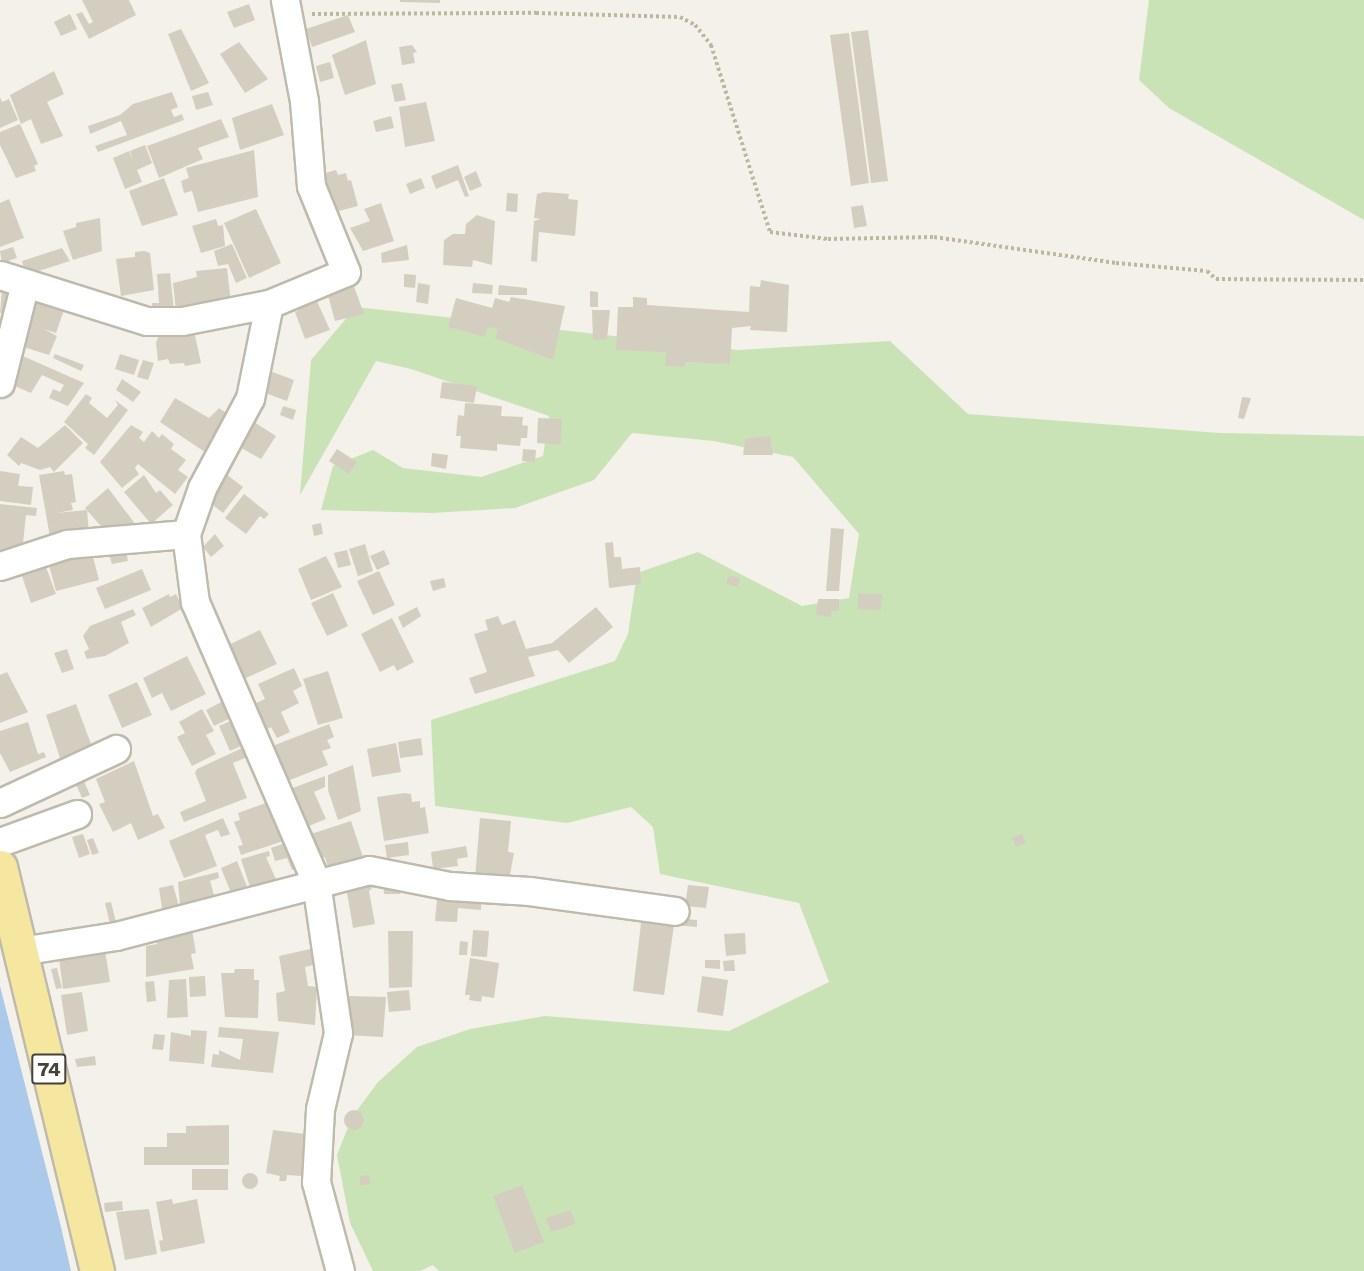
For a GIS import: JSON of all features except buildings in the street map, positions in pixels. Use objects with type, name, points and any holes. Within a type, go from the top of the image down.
[{"type":"main road","name":"74","points":[[0,867],[97,1271]]},
{"type":"street","points":[[0,383],[13,279],[147,321],[182,321],[269,304],[346,272],[311,186],[304,101],[288,7]]},
{"type":"street","points":[[269,304],[250,398],[202,488],[186,534],[195,602],[316,882],[338,1033],[320,1109],[316,1182],[340,1271]]},
{"type":"street","points":[[0,566],[66,544],[186,534]]},
{"type":"street","points":[[0,803],[116,750]]},
{"type":"street","points":[[0,842],[77,814]]},
{"type":"street","points":[[20,951],[116,936],[369,870],[450,886],[529,891],[675,911]]},
{"type":"path","points":[[288,7],[399,12],[680,17],[695,25],[711,45],[770,232],[828,239],[934,237],[1116,263],[1207,271],[1216,279],[1364,280]]},
{"type":"green space","points":[[1149,0],[1364,0],[1364,220],[1169,108],[1139,80]]},
{"type":"green space","points":[[356,307],[738,350],[890,341],[968,414],[1220,433],[1364,436],[1364,1271],[439,1271],[433,1265],[420,1271],[373,1271],[350,1223],[337,1155],[352,1117],[378,1082],[417,1047],[470,1029],[545,1016],[729,1031],[829,982],[799,903],[660,874],[653,827],[631,807],[567,823],[435,806],[431,720],[615,661],[628,634],[637,573],[698,552],[802,606],[849,598],[859,534],[793,457],[714,441],[632,433],[594,480],[515,508],[432,513],[321,510],[333,466],[373,450],[403,468],[481,477],[543,456],[549,416],[411,369],[376,361],[300,495],[311,360]]},
{"type":"water","points":[[0,986],[61,1227],[71,1271],[0,1271]]}]
